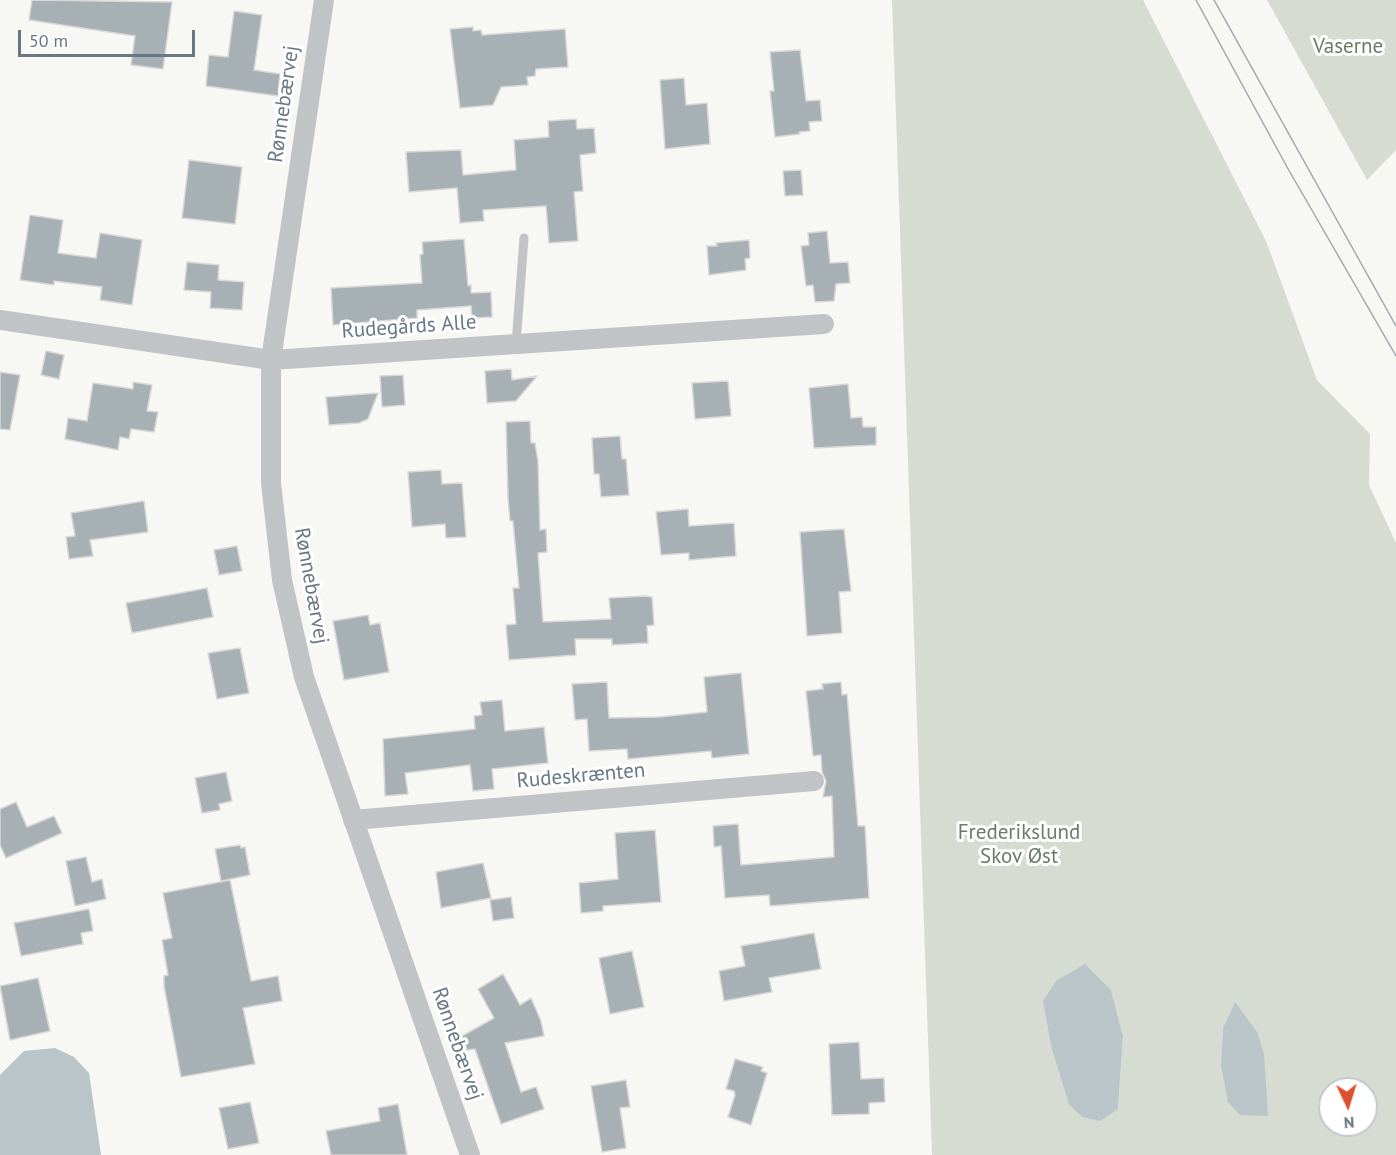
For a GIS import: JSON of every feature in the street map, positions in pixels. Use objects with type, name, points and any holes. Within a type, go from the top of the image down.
[{"type":"street","name":"Rønnebærvej","points":[[324,0],[271,360],[271,483],[282,580],[304,677],[470,1155]]},
{"type":"street","name":"Rudegårds Alle","points":[[0,320],[271,360],[824,324]]},
{"type":"street","name":"Rudeskrænten","points":[[353,820],[814,781]]},
{"type":"lane","points":[[516,344],[524,238]]},
{"type":"green space","name":"Frederikslund Skov Øst","points":[[892,0],[1143,0],[1266,241],[1317,380],[1370,434],[1369,485],[1396,543],[1396,1155],[932,1155]],"holes":[[[1111,990],[1123,1036],[1118,1109],[1082,1117],[1069,1105],[1052,1050]],[[1235,1003],[1244,1016],[1221,1065],[1223,1028]]]},
{"type":"green space","name":"Vaserne","points":[[1267,0],[1396,0],[1396,150],[1367,180]]},
{"type":"shaded area","points":[[1085,964],[1111,990],[1123,1036],[1118,1109],[1100,1121],[1082,1117],[1069,1105],[1052,1050],[1043,1001],[1056,981]]},
{"type":"shaded area","points":[[1235,1002],[1257,1032],[1264,1054],[1268,1116],[1240,1115],[1228,1102],[1221,1065],[1223,1028]]},
{"type":"shaded area","points":[[55,1048],[74,1057],[89,1073],[101,1155],[0,1155],[0,1075],[24,1051]]},
{"type":"building","points":[[32,0],[172,2],[163,69],[131,65],[135,36],[29,20]]},
{"type":"building","points":[[234,11],[262,15],[254,70],[280,74],[278,96],[206,86],[209,55],[228,57]]},
{"type":"building","points":[[473,27],[473,31],[481,30],[482,35],[565,29],[568,67],[536,69],[535,76],[527,77],[528,85],[501,87],[493,105],[460,108],[450,29]]},
{"type":"building","points":[[800,50],[806,101],[820,100],[822,121],[809,122],[810,131],[775,137],[770,91],[774,91],[770,52]]},
{"type":"building","points":[[684,78],[686,105],[707,103],[710,144],[665,149],[660,80]]},
{"type":"building","points":[[576,119],[577,129],[594,128],[596,153],[580,155],[583,191],[574,192],[578,241],[549,243],[546,206],[483,210],[484,221],[460,223],[457,188],[409,192],[406,152],[461,150],[463,175],[516,170],[514,140],[549,137],[548,121]]},
{"type":"building","points":[[189,160],[242,167],[235,224],[182,218]]},
{"type":"building","points":[[801,170],[803,195],[785,196],[783,171]]},
{"type":"building","points":[[30,215],[63,220],[58,253],[96,258],[100,233],[142,240],[132,305],[100,300],[102,287],[54,281],[54,285],[20,280]]},
{"type":"building","points":[[827,231],[830,263],[848,262],[850,283],[836,284],[834,301],[815,302],[813,285],[806,286],[801,246],[809,245],[808,233]]},
{"type":"building","points":[[464,239],[468,286],[471,285],[471,293],[491,292],[492,317],[472,318],[471,306],[417,310],[417,318],[333,325],[331,288],[422,283],[420,255],[423,254],[422,242]]},
{"type":"building","points":[[749,240],[750,258],[745,259],[746,270],[709,275],[707,246]]},
{"type":"building","points":[[187,262],[219,265],[218,280],[244,282],[242,310],[210,308],[211,292],[184,290]]},
{"type":"building","points":[[46,351],[64,355],[59,379],[41,375]]},
{"type":"building","points":[[511,369],[512,380],[537,376],[516,401],[487,403],[485,371]]},
{"type":"building","points":[[0,372],[20,375],[10,430],[0,429]]},
{"type":"building","points":[[403,375],[405,405],[382,407],[380,376]]},
{"type":"building","points":[[728,381],[731,416],[695,419],[692,383]]},
{"type":"building","points":[[133,382],[152,385],[147,411],[158,412],[154,432],[131,429],[129,439],[120,437],[118,450],[65,439],[68,418],[87,421],[93,383],[133,389]]},
{"type":"building","points":[[848,384],[851,418],[862,417],[863,427],[876,427],[876,445],[814,448],[809,388]]},
{"type":"building","points":[[378,393],[368,419],[359,423],[329,425],[326,397]]},
{"type":"building","points":[[530,421],[531,443],[535,443],[538,461],[540,530],[546,529],[547,552],[538,553],[543,622],[611,619],[609,598],[652,597],[654,625],[647,626],[648,643],[612,645],[612,639],[575,639],[576,655],[509,660],[506,625],[516,624],[513,588],[519,588],[513,521],[510,521],[508,498],[506,422]]},
{"type":"building","points":[[620,436],[622,459],[626,459],[629,495],[601,497],[599,474],[594,474],[592,438]]},
{"type":"building","points":[[441,470],[442,484],[462,483],[466,537],[446,538],[445,524],[412,527],[408,472]]},
{"type":"building","points":[[144,501],[148,532],[90,540],[93,556],[69,559],[66,537],[75,536],[71,513]]},
{"type":"building","points":[[688,509],[689,526],[734,523],[736,556],[689,560],[689,553],[661,555],[656,512]]},
{"type":"building","points":[[844,529],[851,591],[839,592],[842,633],[807,636],[800,532]]},
{"type":"building","points":[[237,546],[242,571],[219,575],[214,550]]},
{"type":"building","points":[[207,588],[213,617],[132,633],[126,603]]},
{"type":"building","points":[[368,615],[370,625],[380,623],[389,672],[344,680],[333,621]]},
{"type":"building","points":[[240,648],[249,693],[217,699],[208,653]]},
{"type":"building","points":[[741,673],[749,754],[712,758],[711,751],[628,759],[627,749],[589,751],[587,719],[575,720],[572,684],[607,682],[609,718],[659,717],[707,712],[704,677]]},
{"type":"building","points":[[841,682],[842,695],[847,694],[858,826],[865,826],[869,898],[770,906],[769,895],[725,898],[721,846],[714,847],[713,826],[738,824],[741,865],[834,857],[832,796],[823,797],[826,781],[822,772],[821,755],[813,756],[806,691],[823,689],[822,684]]},
{"type":"building","points":[[502,700],[505,731],[544,727],[548,763],[492,769],[494,789],[473,791],[470,765],[405,773],[408,794],[385,796],[383,739],[475,729],[474,716],[482,715],[480,702]]},
{"type":"building","points":[[226,772],[232,801],[219,804],[220,810],[202,813],[195,778]]},
{"type":"building","points":[[16,802],[27,827],[54,816],[62,833],[6,858],[0,845],[0,809]]},
{"type":"building","points":[[655,830],[661,902],[603,906],[603,911],[581,913],[579,883],[618,879],[615,833]]},
{"type":"building","points":[[240,845],[241,848],[245,847],[250,875],[221,881],[215,849]]},
{"type":"building","points":[[86,857],[92,882],[102,879],[106,899],[75,906],[66,861]]},
{"type":"building","points":[[483,863],[491,898],[441,908],[436,872]]},
{"type":"building","points":[[230,880],[251,981],[278,976],[282,1001],[243,1008],[255,1064],[181,1077],[164,986],[164,976],[168,975],[162,940],[172,938],[163,893]]},
{"type":"building","points":[[511,897],[514,918],[493,921],[490,900]]},
{"type":"building","points":[[89,909],[93,931],[81,933],[83,944],[21,956],[14,923]]},
{"type":"building","points":[[814,933],[821,969],[769,978],[772,992],[724,1001],[719,971],[745,966],[741,946]]},
{"type":"building","points":[[632,951],[644,1007],[610,1014],[599,958]]},
{"type":"building","points":[[503,974],[520,1005],[531,998],[541,1021],[544,1036],[505,1043],[521,1092],[536,1087],[544,1109],[501,1124],[475,1049],[467,1050],[462,1036],[494,1018],[478,989]]},
{"type":"building","points":[[38,978],[50,1031],[10,1040],[0,986]]},
{"type":"building","points":[[859,1042],[861,1079],[884,1078],[885,1102],[869,1103],[869,1114],[832,1115],[829,1044]]},
{"type":"building","points":[[735,1059],[763,1067],[761,1071],[767,1073],[751,1125],[728,1117],[735,1095],[734,1091],[726,1089]]},
{"type":"building","points":[[626,1080],[630,1107],[620,1108],[626,1148],[602,1152],[591,1086]]},
{"type":"building","points":[[250,1102],[259,1143],[228,1149],[219,1108]]},
{"type":"building","points":[[398,1104],[407,1155],[331,1155],[326,1131],[380,1121],[378,1108]]},
{"type":"tram line","points":[[1196,0],[1287,167],[1396,356]]},
{"type":"tram line","points":[[1214,0],[1396,326]]}]
